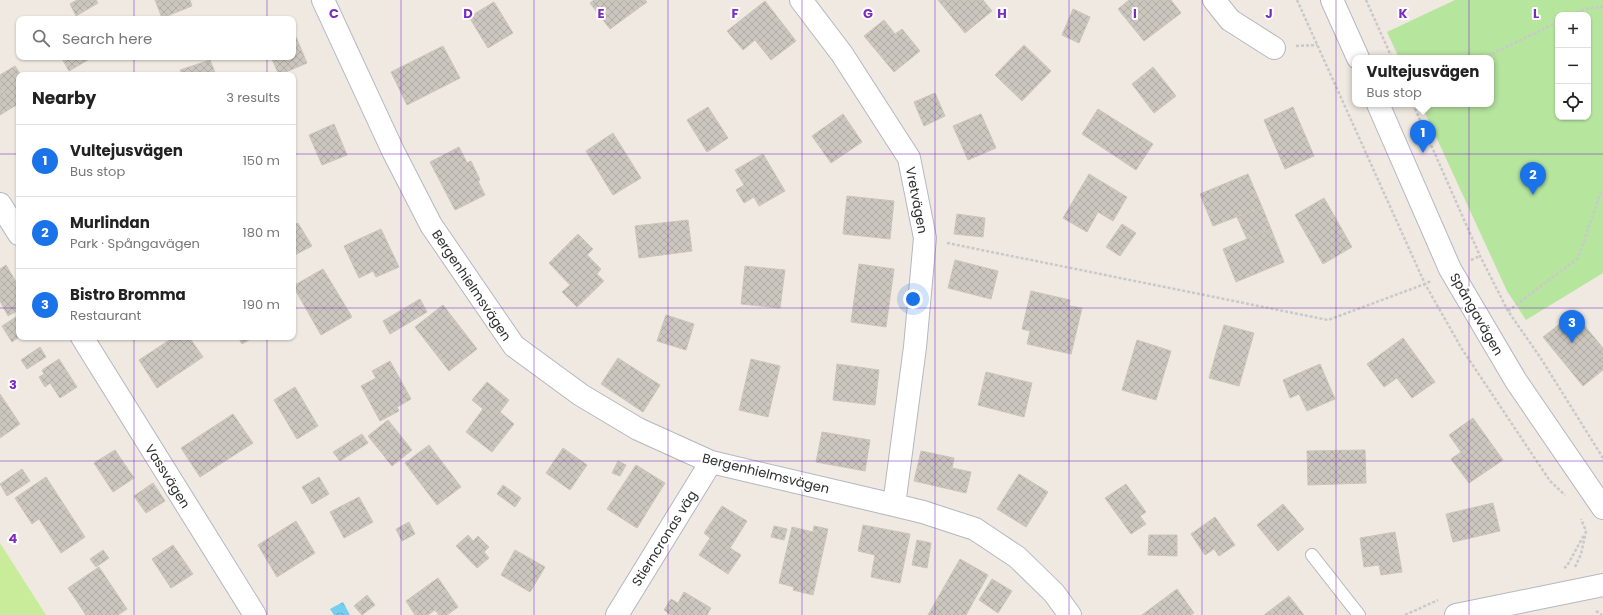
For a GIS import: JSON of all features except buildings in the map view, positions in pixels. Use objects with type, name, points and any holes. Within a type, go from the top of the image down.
[{"type":"street","name":"Bergenhielmsvägen","points":[[323,0],[393,152],[431,225],[514,346],[581,395],[638,430],[711,462],[894,504],[975,529],[1017,557],[1054,593],[1070,615]]},
{"type":"street","name":"Vretvägen","points":[[801,0],[842,54],[909,158],[925,238],[915,347],[894,504]]},
{"type":"street","points":[[1214,0],[1230,20],[1274,48]]},
{"type":"street","points":[[1332,0],[1357,55]]},
{"type":"street","name":"Spångavägen","points":[[1379,107],[1450,269],[1516,381],[1603,508]]},
{"type":"street","points":[[0,204],[16,229]]},
{"type":"street","name":"Vassvägen","points":[[84,340],[255,615]]},
{"type":"street","name":"Stierncronas väg","points":[[617,615],[711,462]]},
{"type":"street","points":[[1456,615],[1481,612],[1603,585]]},
{"type":"lane","points":[[1312,555],[1359,615]]},
{"type":"path","points":[[1366,0],[1391,55]]},
{"type":"path","points":[[1578,12],[1585,9],[1603,7]]},
{"type":"path","points":[[1489,55],[1555,23]]},
{"type":"path","points":[[1414,107],[1480,256],[1508,311],[1540,357],[1603,458]]},
{"type":"path","points":[[1508,311],[1578,258],[1603,190]]},
{"type":"path","points":[[925,238],[1328,320],[1424,284],[1450,269],[1480,256]]},
{"type":"green space","points":[[1455,0],[1603,0],[1603,273],[1526,320],[1507,291],[1422,107],[1494,107],[1494,55],[1398,55],[1387,32]]},
{"type":"green space","points":[[0,543],[46,615],[0,615]]},
{"type":"water","points":[[343,602],[350,615],[334,615],[330,609]]},
{"type":"place","name":"Vultejusvägen","points":[[1423,153]]},
{"type":"place","name":"Murlindan","points":[[1533,195]]},
{"type":"place","name":"Bistro Bromma","points":[[1572,343]]}]
